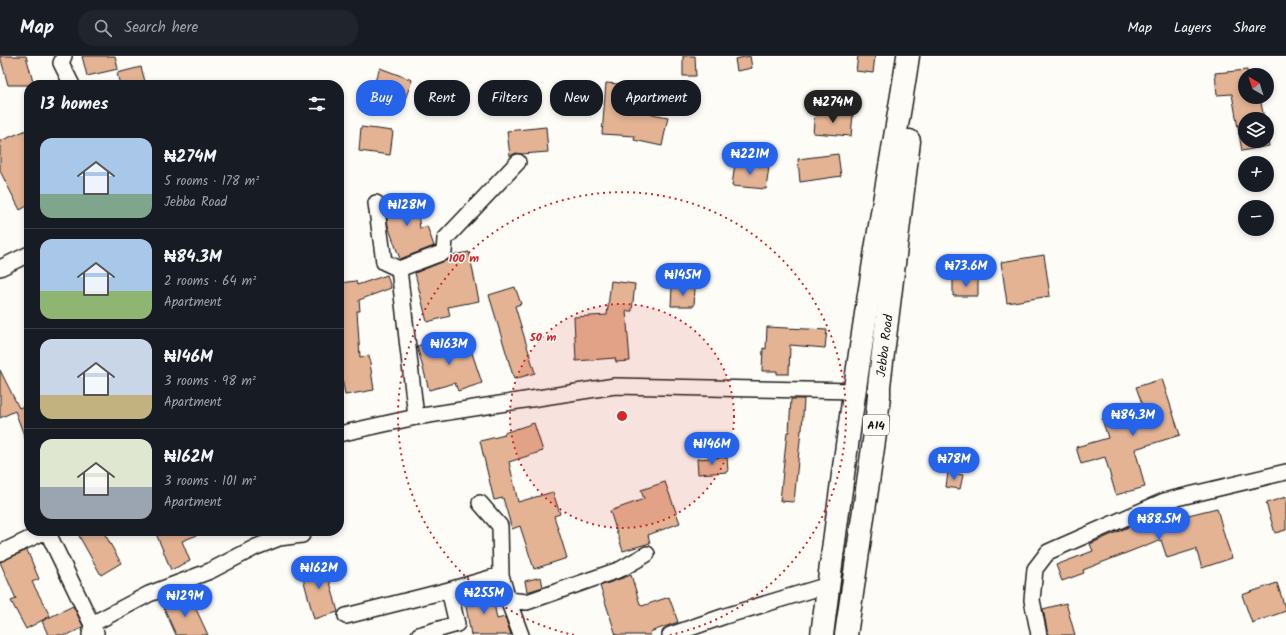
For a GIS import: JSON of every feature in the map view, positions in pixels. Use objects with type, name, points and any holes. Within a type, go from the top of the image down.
[{"type":"highway","points":[[822,635],[854,391],[908,56]]},
{"type":"highway","name":"Jebba Road","points":[[846,635],[876,427],[879,386],[901,215],[906,161],[923,56]]},
{"type":"street","points":[[64,56],[61,63],[70,80]]},
{"type":"street","points":[[376,203],[384,262],[399,269],[444,252],[444,239],[518,162]]},
{"type":"street","points":[[0,268],[24,256]]},
{"type":"street","points":[[399,269],[416,416]]},
{"type":"street","points":[[344,433],[416,416],[615,386],[854,391]]},
{"type":"street","points":[[1039,635],[1032,600],[1035,569],[1048,552],[1164,501],[1286,472]]},
{"type":"street","points":[[480,503],[500,526],[501,575],[508,600],[521,635]]},
{"type":"street","points":[[0,553],[36,536]]},
{"type":"street","points":[[49,536],[93,631],[149,594],[210,571],[256,547],[279,538],[294,536]]},
{"type":"street","points":[[508,600],[527,602],[621,569],[648,554]]},
{"type":"street","points":[[346,616],[449,590],[501,575]]},
{"type":"street","points":[[670,635],[725,616],[828,585]]},
{"type":"street","points":[[419,635],[457,624],[449,590]]},
{"type":"building","points":[[0,56],[26,56],[33,80],[24,80],[24,85],[8,85]]},
{"type":"building","points":[[82,56],[115,56],[118,69],[87,76]]},
{"type":"building","points":[[683,56],[695,56],[696,76],[683,76]]},
{"type":"building","points":[[750,56],[752,68],[737,71],[735,59]]},
{"type":"building","points":[[858,56],[875,56],[873,73],[856,71]]},
{"type":"building","points":[[141,67],[145,80],[119,80],[117,73]]},
{"type":"building","points":[[380,68],[412,80],[406,97],[406,80],[375,80]]},
{"type":"building","points":[[1238,71],[1238,104],[1261,104],[1263,112],[1238,112],[1238,128],[1232,94],[1217,95],[1215,73]]},
{"type":"building","points":[[606,83],[611,83],[611,116],[668,117],[662,146],[634,140],[635,136],[602,134]]},
{"type":"building","points":[[815,111],[853,114],[851,136],[813,133]]},
{"type":"building","points":[[361,127],[393,131],[390,155],[359,151]]},
{"type":"building","points":[[546,127],[548,152],[516,153],[510,156],[507,131]]},
{"type":"building","points":[[24,131],[24,208],[20,210],[0,171],[0,141]]},
{"type":"building","points":[[1241,148],[1258,148],[1242,151]]},
{"type":"building","points":[[838,154],[841,176],[800,182],[798,159]]},
{"type":"building","points":[[735,163],[769,167],[766,189],[732,186]]},
{"type":"building","points":[[416,197],[420,229],[427,226],[434,246],[400,259],[388,226],[385,201]]},
{"type":"building","points":[[469,252],[479,301],[448,307],[450,316],[427,322],[415,273],[447,260],[452,255]]},
{"type":"building","points":[[1044,255],[1050,296],[1007,303],[1001,262]]},
{"type":"building","points":[[387,275],[391,288],[359,300],[360,311],[357,311],[360,357],[369,356],[374,390],[345,395],[344,282],[356,281],[357,285]]},
{"type":"building","points":[[953,279],[978,279],[978,296],[953,296]]},
{"type":"building","points":[[611,281],[635,284],[632,311],[626,311],[630,361],[616,362],[615,358],[576,361],[574,317],[607,315]]},
{"type":"building","points":[[515,287],[521,304],[515,306],[535,373],[514,379],[489,295]]},
{"type":"building","points":[[672,287],[695,288],[694,306],[671,306]]},
{"type":"building","points":[[767,327],[827,330],[825,348],[790,345],[789,374],[777,374],[777,371],[762,371],[763,348],[766,349]]},
{"type":"building","points":[[441,340],[443,349],[468,341],[482,383],[458,391],[455,383],[429,390],[417,346]]},
{"type":"building","points":[[0,370],[19,408],[24,406],[24,435],[15,411],[0,418]]},
{"type":"building","points":[[1162,379],[1180,435],[1135,449],[1145,487],[1116,495],[1105,457],[1081,464],[1076,447],[1108,438],[1102,419],[1143,406],[1136,387]]},
{"type":"building","points":[[791,399],[804,399],[794,502],[780,501],[787,432],[789,432]]},
{"type":"building","points":[[534,423],[543,451],[509,462],[518,502],[553,492],[560,514],[554,516],[567,558],[534,569],[520,526],[512,529],[503,498],[494,500],[480,441],[505,435],[504,433]]},
{"type":"building","points":[[727,457],[728,472],[698,474],[697,459]]},
{"type":"building","points":[[948,472],[963,475],[960,489],[946,487]]},
{"type":"building","points":[[665,482],[680,523],[648,535],[650,543],[623,551],[610,511],[644,499],[641,490]]},
{"type":"building","points":[[1286,497],[1286,530],[1275,533],[1266,503]]},
{"type":"building","points":[[1172,508],[1176,518],[1217,508],[1232,558],[1202,568],[1196,549],[1167,558],[1161,540],[1083,570],[1084,573],[1062,581],[1056,565],[1093,551],[1090,544]]},
{"type":"building","points":[[79,536],[106,536],[121,563],[101,575]]},
{"type":"building","points":[[157,536],[195,536],[182,541],[190,561],[171,570]]},
{"type":"building","points":[[27,550],[39,579],[32,582],[50,616],[26,629],[11,601],[16,599],[0,562]]},
{"type":"building","points":[[324,560],[338,612],[314,619],[300,567]]},
{"type":"building","points":[[631,575],[640,604],[642,606],[669,597],[678,622],[650,632],[651,635],[616,635],[600,586]]},
{"type":"building","points":[[541,577],[543,587],[527,592],[525,581]]},
{"type":"building","points":[[1277,583],[1286,611],[1252,623],[1242,595]]},
{"type":"building","points":[[491,587],[497,619],[505,617],[511,635],[471,635],[464,595]]},
{"type":"building","points":[[190,596],[208,635],[176,635],[164,608]]},
{"type":"building","points":[[1066,603],[1075,635],[1048,635],[1043,609]]},
{"type":"building","points":[[73,606],[83,626],[82,628],[67,635],[48,635],[42,621]]}]
